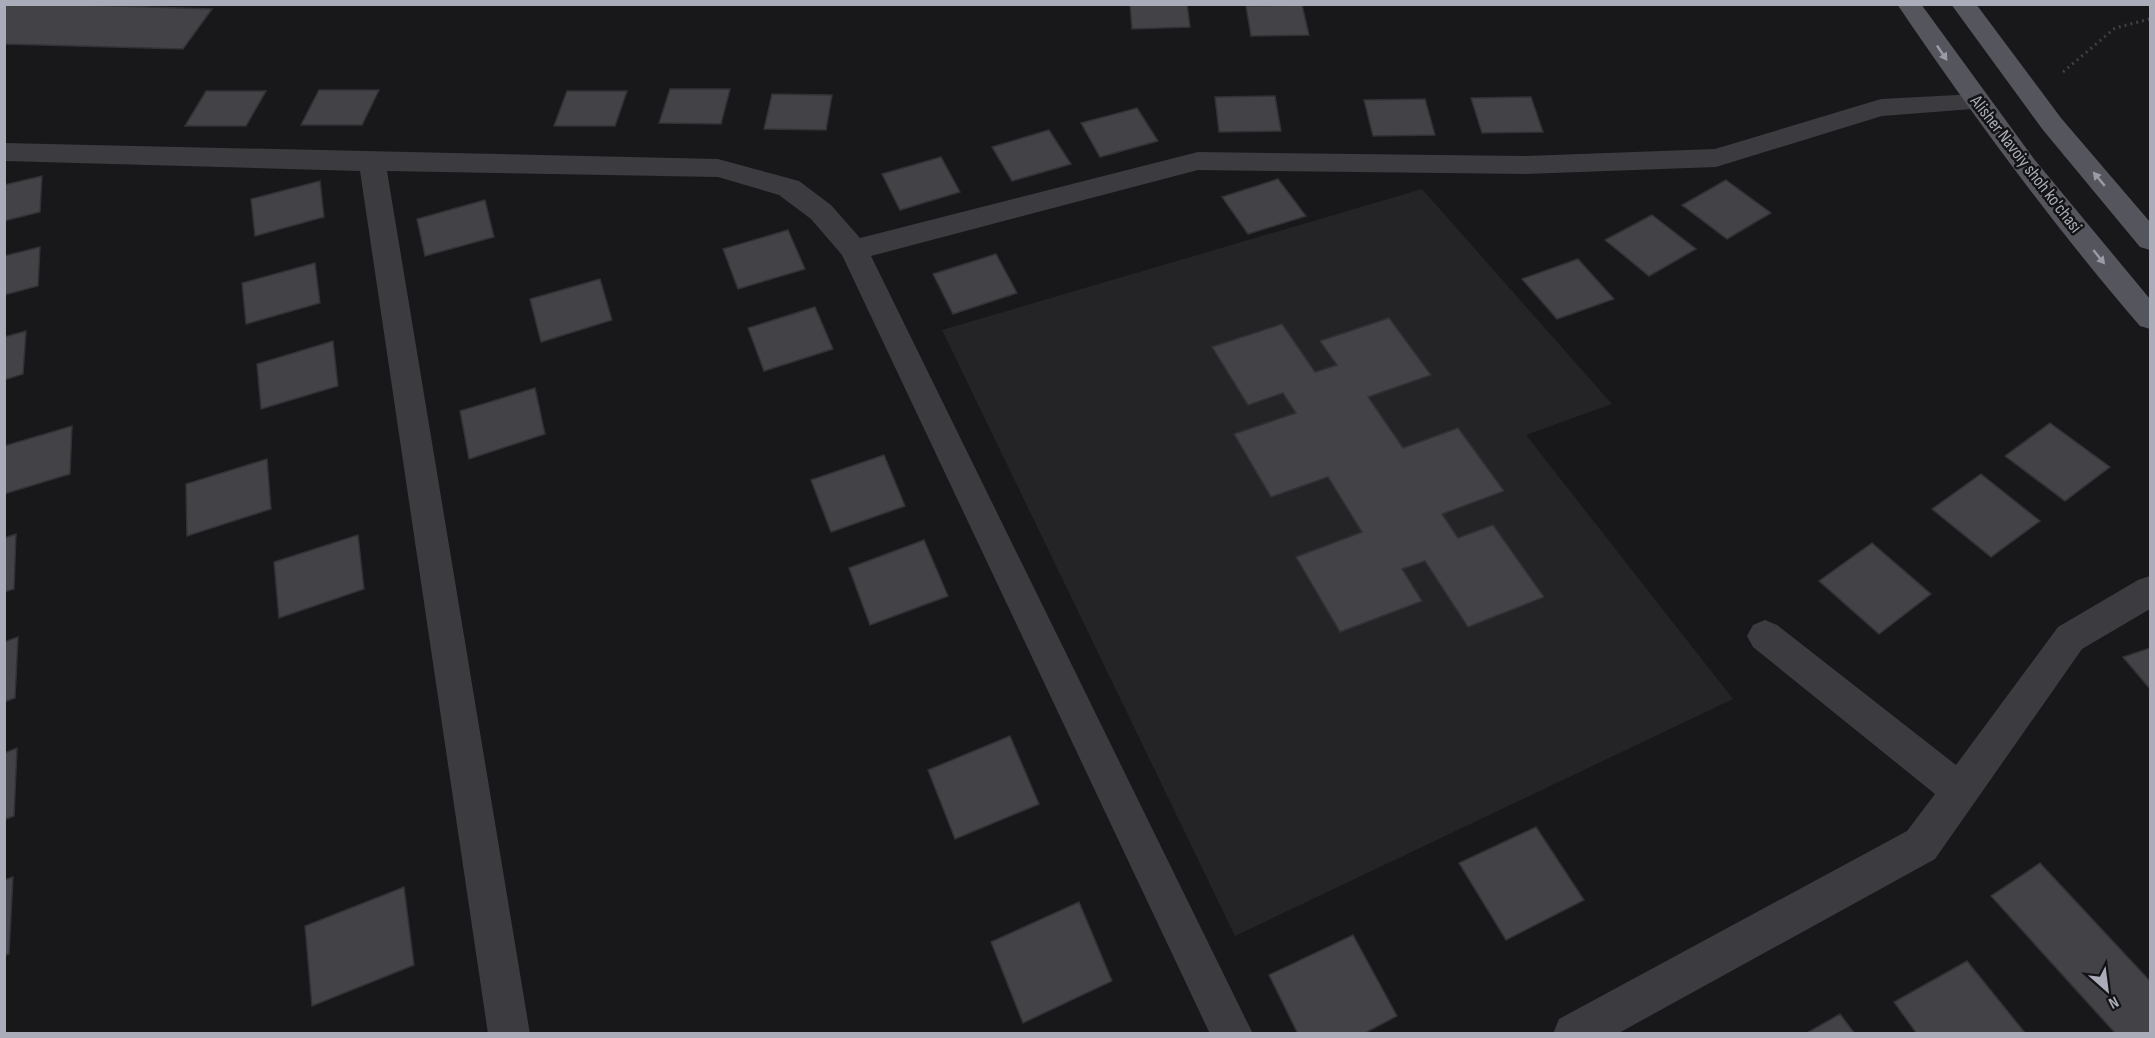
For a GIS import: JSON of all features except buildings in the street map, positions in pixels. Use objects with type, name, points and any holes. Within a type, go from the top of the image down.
[{"type":"main road","name":"Alisher Navoiy shoh ko'chasi","points":[[1909,4],[1976,102],[2124,288],[2151,318]]},
{"type":"main road","points":[[1963,4],[2052,124],[2151,240]]},
{"type":"street","points":[[854,250],[1198,161],[1526,165],[1716,158],[1881,108],[1976,102]]},
{"type":"street","points":[[4,152],[718,168],[789,188],[821,213],[854,250],[1232,1034]]},
{"type":"street","points":[[372,162],[510,1034]]},
{"type":"street","points":[[1574,1034],[1921,845],[2070,638],[2151,591]]},
{"type":"street","points":[[1765,636],[1960,791]]},
{"type":"path","points":[[2062,72],[2115,28],[2151,19]]},
{"type":"shaded area","points":[[1422,189],[1612,404],[1526,435],[1733,699],[1235,936],[942,330]]}]
